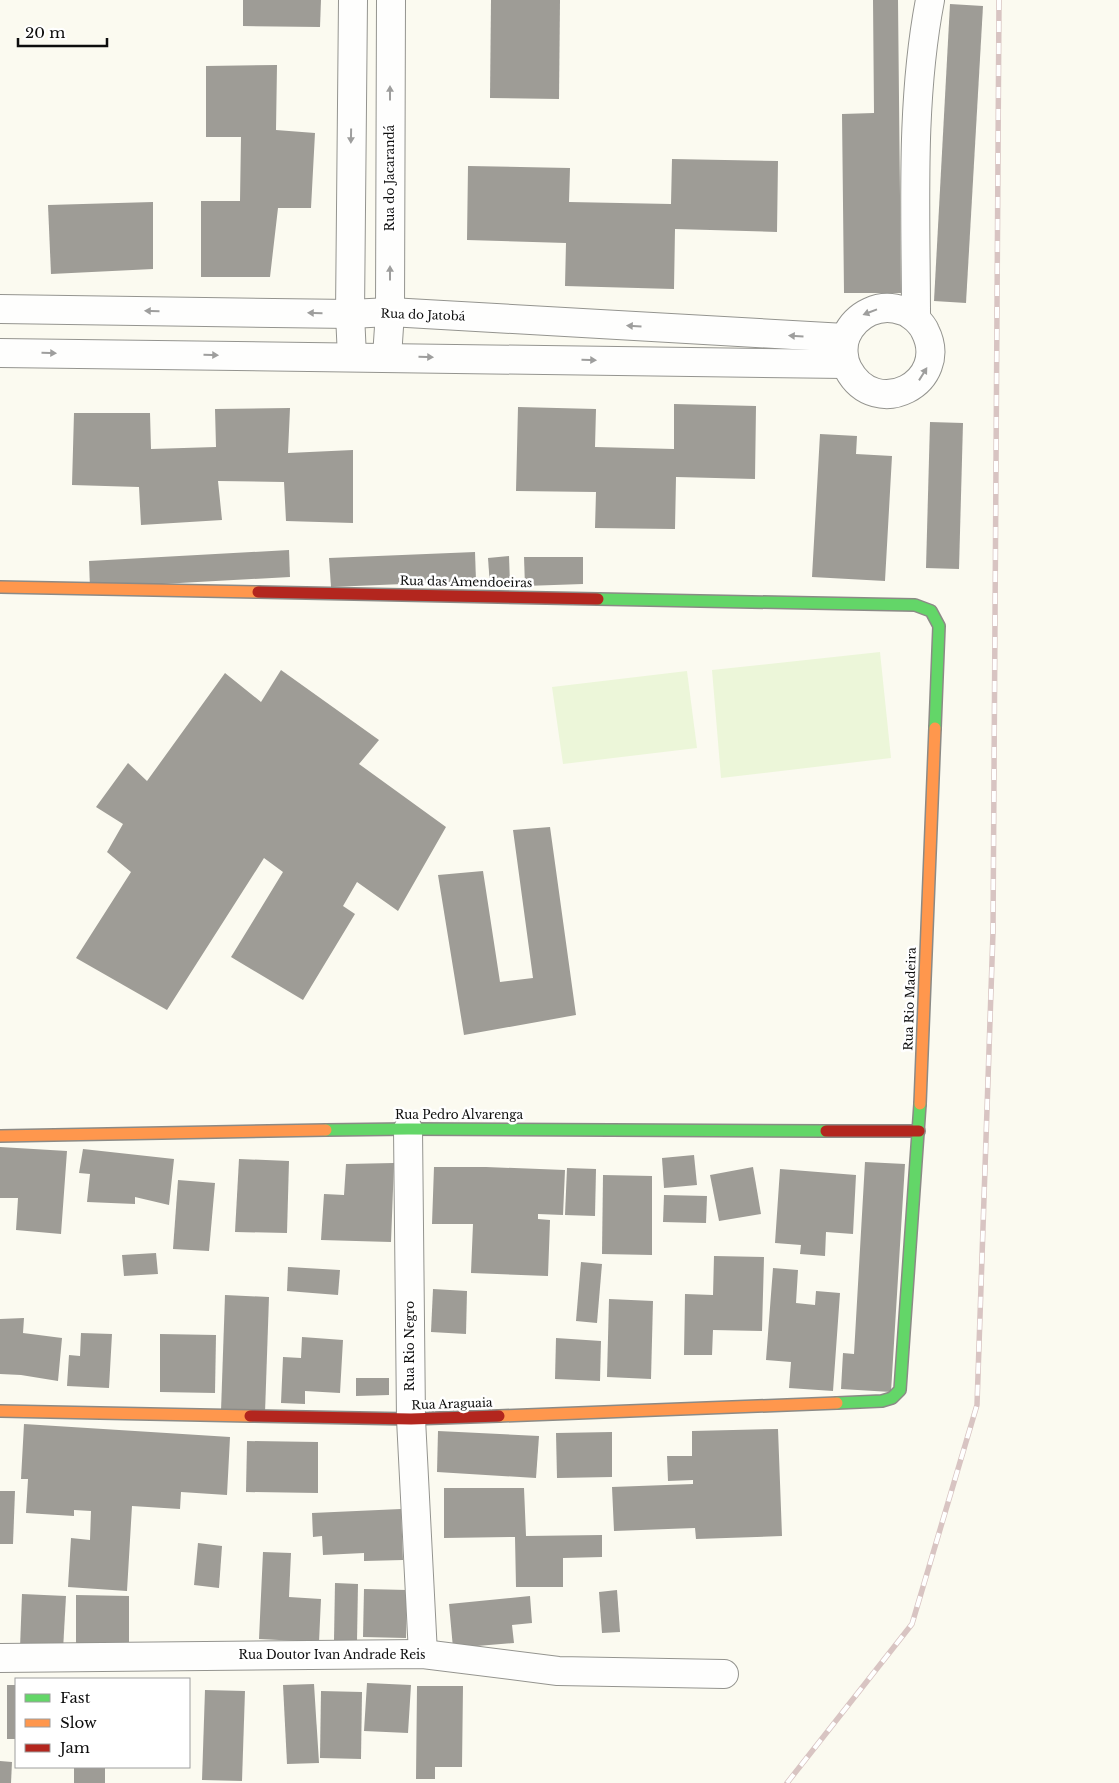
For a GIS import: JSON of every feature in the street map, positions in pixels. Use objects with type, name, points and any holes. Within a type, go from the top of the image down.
[{"type":"street","points":[[352,357],[350,314],[353,0]]},
{"type":"street","name":"Rua do Jacarandá","points":[[387,357],[390,312],[391,0]]},
{"type":"street","points":[[916,319],[916,128],[924,32],[930,0]]},
{"type":"street","points":[[353,31],[390,33]]},
{"type":"street","points":[[889,308],[904,311],[916,319],[925,330],[930,358],[925,372],[916,383],[904,391],[890,395],[876,393],[863,387],[852,377],[845,351],[852,325],[862,315],[875,309],[889,308]]},
{"type":"street","name":"Rua do Jatobá","points":[[0,309],[350,314],[390,312],[845,351]]},
{"type":"street","points":[[0,352],[387,357],[845,351]]},
{"type":"street","name":"Rua das Amendoeiras","points":[[0,587],[915,605],[931,611]]},
{"type":"street","name":"Rua Rio Madeira","points":[[900,1390],[919,1131],[938,626],[931,611]]},
{"type":"street","name":"Rua Pedro Alvarenga","points":[[0,1136],[408,1128],[919,1131]]},
{"type":"street","name":"Rua Rio Negro","points":[[408,1128],[411,1420],[423,1654]]},
{"type":"street","name":"Rua Araguaia","points":[[0,1411],[411,1420],[882,1401],[892,1398],[900,1390]]},
{"type":"street","name":"Rua Doutor Ivan Andrade Reis","points":[[0,1658],[423,1654],[558,1671],[724,1674]]},
{"type":"green space","points":[[880,652],[891,758],[721,778],[712,670]]},
{"type":"green space","points":[[687,671],[697,748],[563,764],[552,687]]},
{"type":"building","points":[[243,0],[321,0],[320,27],[243,26]]},
{"type":"building","points":[[491,0],[560,0],[559,99],[490,98]]},
{"type":"building","points":[[873,0],[898,0],[901,293],[844,293],[842,114],[874,113]]},
{"type":"building","points":[[950,4],[983,6],[966,303],[934,301]]},
{"type":"building","points":[[277,65],[276,130],[315,133],[311,208],[278,208],[270,277],[201,277],[201,201],[240,201],[241,137],[206,137],[206,66]]},
{"type":"building","points":[[672,159],[778,161],[777,232],[675,229],[674,289],[565,286],[566,243],[467,240],[468,166],[570,168],[569,202],[671,204]]},
{"type":"building","points":[[153,202],[153,269],[51,274],[48,205]]},
{"type":"building","points":[[674,404],[756,406],[755,479],[676,477],[675,529],[595,528],[596,492],[516,491],[518,407],[596,409],[595,447],[674,449]]},
{"type":"building","points":[[290,408],[288,453],[353,450],[353,523],[286,521],[284,482],[218,481],[222,520],[141,525],[139,487],[72,485],[74,413],[150,413],[151,449],[216,447],[215,409]]},
{"type":"building","points":[[930,422],[963,423],[959,569],[926,568]]},
{"type":"building","points":[[820,434],[857,436],[856,454],[892,456],[885,581],[812,577]]},
{"type":"building","points":[[289,550],[290,577],[90,588],[89,561]]},
{"type":"building","points":[[475,552],[476,581],[331,587],[329,558]]},
{"type":"building","points":[[509,556],[510,584],[490,586],[488,558]]},
{"type":"building","points":[[524,557],[583,557],[583,584],[525,586]]},
{"type":"building","points":[[281,670],[379,740],[359,764],[446,827],[398,911],[357,882],[343,906],[355,914],[303,1000],[231,957],[283,872],[264,858],[167,1010],[76,958],[131,872],[107,852],[123,824],[96,807],[128,763],[147,781],[225,673],[261,702]]},
{"type":"building","points":[[550,827],[576,1015],[464,1035],[438,875],[483,871],[500,982],[533,978],[513,830]]},
{"type":"building","points":[[0,1147],[67,1151],[61,1234],[16,1230],[18,1198],[0,1198]]},
{"type":"building","points":[[83,1149],[174,1159],[169,1205],[135,1197],[135,1204],[87,1202],[90,1174],[79,1173]]},
{"type":"building","points":[[694,1155],[697,1185],[664,1188],[662,1158]]},
{"type":"building","points":[[239,1159],[289,1161],[287,1233],[235,1232]]},
{"type":"building","points":[[865,1162],[905,1164],[891,1392],[841,1389],[843,1353],[854,1354]]},
{"type":"building","points":[[394,1163],[391,1242],[321,1240],[324,1194],[344,1195],[346,1164]]},
{"type":"building","points":[[434,1167],[565,1170],[563,1215],[538,1214],[538,1219],[550,1220],[548,1276],[471,1273],[473,1224],[432,1224]]},
{"type":"building","points":[[753,1167],[761,1214],[719,1221],[710,1175]]},
{"type":"building","points":[[567,1168],[596,1169],[595,1216],[565,1215]]},
{"type":"building","points":[[780,1169],[856,1175],[853,1234],[826,1232],[825,1256],[800,1254],[801,1245],[775,1243]]},
{"type":"building","points":[[603,1175],[652,1176],[652,1255],[602,1254]]},
{"type":"building","points":[[178,1180],[215,1183],[209,1251],[173,1249]]},
{"type":"building","points":[[664,1195],[707,1196],[706,1223],[663,1222]]},
{"type":"building","points":[[156,1253],[158,1274],[124,1276],[122,1255]]},
{"type":"building","points":[[714,1256],[764,1257],[762,1331],[713,1330],[712,1355],[684,1355],[685,1294],[713,1295]]},
{"type":"building","points":[[581,1262],[602,1264],[597,1323],[576,1321]]},
{"type":"building","points":[[288,1267],[340,1270],[338,1295],[287,1291]]},
{"type":"building","points":[[773,1268],[798,1270],[796,1303],[815,1305],[816,1291],[840,1293],[833,1391],[789,1388],[791,1362],[766,1360]]},
{"type":"building","points":[[433,1289],[467,1291],[466,1334],[431,1332]]},
{"type":"building","points":[[225,1295],[269,1297],[265,1413],[221,1411]]},
{"type":"building","points":[[609,1299],[653,1301],[651,1379],[607,1377]]},
{"type":"building","points":[[24,1318],[23,1333],[62,1338],[58,1381],[21,1375],[0,1374],[0,1319]]},
{"type":"building","points":[[81,1333],[112,1334],[109,1388],[67,1386],[69,1355],[80,1356]]},
{"type":"building","points":[[160,1334],[216,1335],[215,1393],[160,1392]]},
{"type":"building","points":[[302,1337],[343,1340],[340,1393],[305,1391],[305,1404],[281,1403],[283,1357],[301,1358]]},
{"type":"building","points":[[556,1338],[601,1341],[600,1381],[555,1379]]},
{"type":"building","points":[[356,1378],[389,1378],[389,1395],[356,1396]]},
{"type":"building","points":[[24,1424],[230,1437],[227,1495],[181,1492],[180,1509],[132,1506],[127,1591],[68,1587],[71,1538],[90,1540],[91,1511],[74,1510],[74,1516],[26,1513],[28,1479],[21,1479]]},
{"type":"building","points":[[778,1429],[782,1536],[696,1539],[695,1528],[614,1531],[612,1487],[693,1484],[693,1480],[668,1481],[667,1456],[692,1456],[692,1431]]},
{"type":"building","points":[[438,1431],[539,1436],[536,1478],[437,1472]]},
{"type":"building","points":[[612,1432],[612,1477],[557,1478],[556,1433]]},
{"type":"building","points":[[247,1441],[318,1442],[318,1493],[246,1492]]},
{"type":"building","points":[[444,1488],[524,1488],[526,1536],[602,1535],[602,1557],[563,1558],[563,1587],[516,1587],[515,1537],[444,1538]]},
{"type":"building","points":[[0,1491],[15,1491],[13,1544],[0,1544]]},
{"type":"building","points":[[401,1509],[403,1560],[364,1561],[364,1553],[323,1555],[322,1536],[313,1537],[312,1513]]},
{"type":"building","points":[[198,1543],[222,1546],[219,1588],[194,1585]]},
{"type":"building","points":[[263,1552],[291,1553],[289,1597],[321,1599],[319,1642],[259,1639]]},
{"type":"building","points":[[335,1583],[358,1584],[357,1641],[334,1640]]},
{"type":"building","points":[[364,1589],[407,1590],[406,1638],[363,1637]]},
{"type":"building","points":[[617,1590],[620,1632],[602,1633],[599,1592]]},
{"type":"building","points":[[22,1594],[66,1596],[63,1650],[20,1648]]},
{"type":"building","points":[[76,1595],[129,1596],[129,1645],[76,1645]]},
{"type":"building","points":[[530,1596],[532,1623],[512,1625],[514,1643],[453,1648],[449,1604]]},
{"type":"building","points":[[367,1683],[411,1685],[408,1733],[364,1731]]},
{"type":"building","points":[[314,1684],[319,1763],[287,1764],[283,1685]]},
{"type":"building","points":[[7,1685],[15,1685],[15,1739],[7,1739]]},
{"type":"building","points":[[417,1686],[463,1686],[462,1767],[435,1767],[435,1779],[416,1779]]},
{"type":"building","points":[[205,1690],[245,1691],[242,1781],[202,1780]]},
{"type":"building","points":[[321,1691],[362,1692],[361,1759],[320,1758]]},
{"type":"building","points":[[0,1761],[12,1762],[11,1783],[0,1783]]},
{"type":"building","points":[[74,1768],[105,1768],[105,1783],[74,1783]]},
{"type":"railway","points":[[787,1783],[912,1624],[977,1405],[993,932],[999,0]]},
{"type":"traffic: fast","points":[[598,599],[915,605],[931,611],[939,626],[935,728]]},
{"type":"traffic: fast","points":[[837,1403],[882,1401],[892,1398],[900,1390],[920,1104]]},
{"type":"traffic: fast","points":[[326,1130],[826,1131]]},
{"type":"traffic: slow","points":[[0,587],[258,592]]},
{"type":"traffic: slow","points":[[920,1104],[935,728]]},
{"type":"traffic: slow","points":[[0,1136],[326,1130]]},
{"type":"traffic: slow","points":[[499,1416],[837,1403]]},
{"type":"traffic: slow","points":[[0,1411],[250,1416]]},
{"type":"traffic: jam","points":[[258,592],[598,599]]},
{"type":"traffic: jam","points":[[826,1131],[919,1131]]},
{"type":"traffic: jam","points":[[250,1416],[411,1419],[499,1416]]}]
